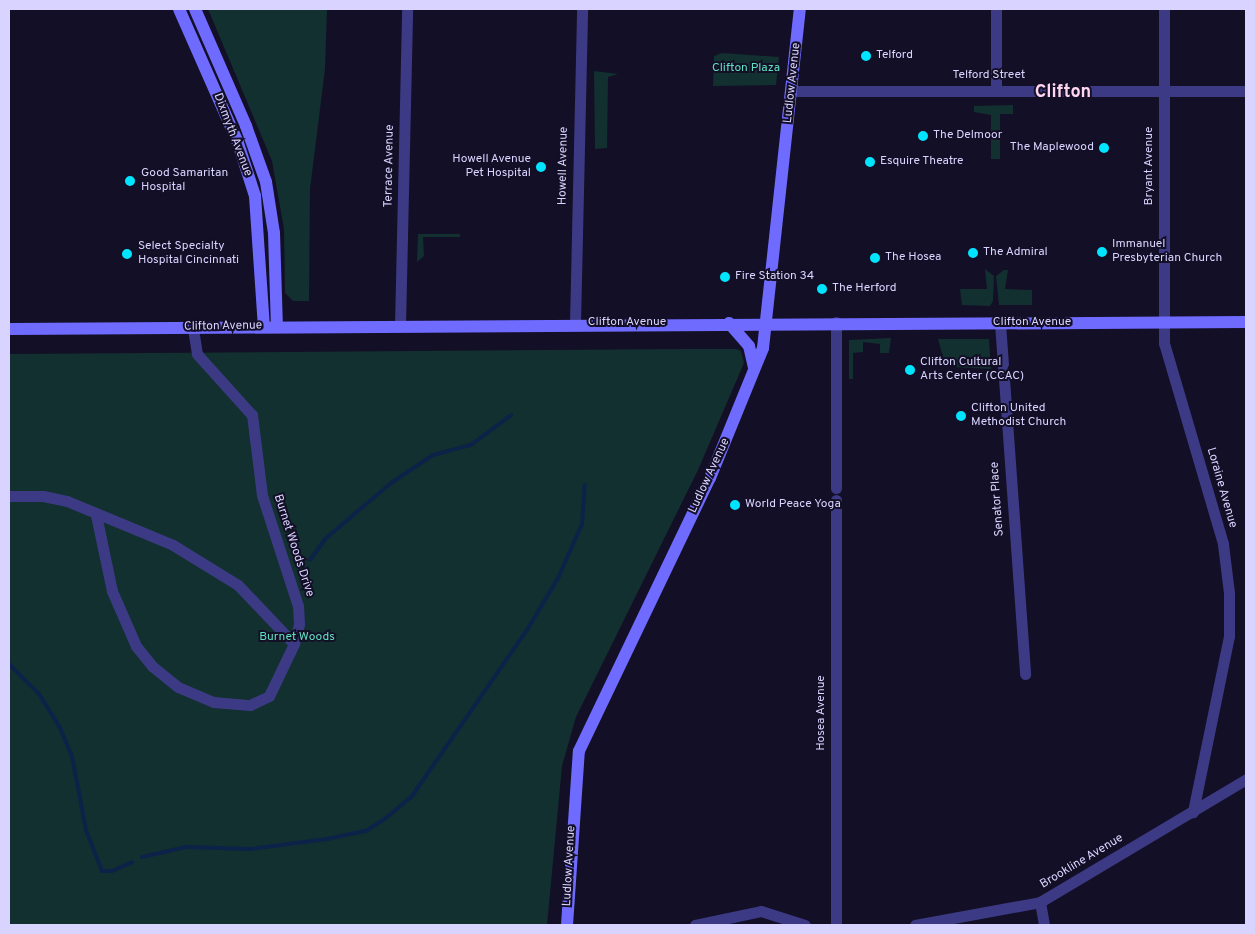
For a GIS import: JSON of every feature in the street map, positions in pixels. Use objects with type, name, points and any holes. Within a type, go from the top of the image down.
[{"type":"main road","name":"Dixmyth Avenue","points":[[179,9],[238,143],[255,196],[270,327]]},
{"type":"main road","name":"Dixmyth Avenue","points":[[196,9],[246,126],[266,182],[274,233],[270,327]]},
{"type":"main road","name":"Ludlow Avenue","points":[[567,925],[579,752],[710,478],[754,371],[768,322],[800,9]]},
{"type":"main road","name":"Clifton Avenue","points":[[9,328],[768,322],[1246,322]]},
{"type":"main road","points":[[730,323],[749,346],[754,371]]},
{"type":"street","name":"Terrace Avenue","points":[[400,325],[407,9]]},
{"type":"street","name":"Howell Avenue","points":[[575,323],[582,9]]},
{"type":"street","points":[[996,9],[996,90]]},
{"type":"street","name":"Bryant Avenue","points":[[1164,9],[1164,322]]},
{"type":"street","name":"Telford Street","points":[[792,91],[1246,91]]},
{"type":"street","name":"Hosea Avenue","points":[[836,322],[836,925]]},
{"type":"street","name":"Loraine Avenue","points":[[1164,322],[1164,343],[1223,544],[1228,593],[1229,636],[1193,812]]},
{"type":"street","points":[[1246,322],[1246,333]]},
{"type":"street","name":"Senator Place","points":[[1000,323],[1025,674]]},
{"type":"street","name":"Burnet Woods Drive","points":[[96,515],[104,562],[125,623],[152,666],[178,687],[214,702],[233,705],[261,703],[276,688],[294,644],[299,624],[298,606],[262,494],[252,415],[197,354],[193,328]]},
{"type":"street","points":[[9,496],[43,496],[67,501],[96,515],[173,545],[214,568],[260,604],[294,644]]},
{"type":"street","name":"Brookline Avenue","points":[[915,925],[1040,902],[1246,779]]},
{"type":"street","points":[[1040,902],[1044,925]]},
{"type":"street","points":[[696,925],[761,910],[805,925]]},
{"type":"green space","points":[[208,9],[327,9],[325,69],[310,189],[309,301],[293,301],[285,293],[284,229],[272,161]]},
{"type":"green space","name":"Clifton Plaza","points":[[722,53],[779,57],[776,85],[713,86],[714,56]]},
{"type":"green space","points":[[594,71],[618,74],[608,77],[607,148],[595,149]]},
{"type":"green space","points":[[1013,105],[1013,114],[1000,114],[1000,159],[991,159],[991,115],[974,112],[974,106]]},
{"type":"green space","points":[[418,234],[460,234],[460,237],[423,237],[424,256],[417,262]]},
{"type":"green space","points":[[985,269],[994,276],[993,301],[990,306],[962,305],[960,289],[987,289]]},
{"type":"green space","points":[[1004,270],[1008,270],[1005,289],[1032,290],[1032,305],[999,305],[996,276]]},
{"type":"green space","points":[[891,338],[889,353],[880,353],[880,344],[863,342],[863,352],[853,353],[853,379],[849,379],[849,340]]},
{"type":"green space","points":[[938,339],[989,339],[991,369],[953,367],[943,357]]},
{"type":"green space","name":"Burnet Woods","points":[[736,349],[741,351],[744,363],[698,470],[576,717],[562,766],[547,925],[9,925],[9,354]]},
{"type":"waterway","points":[[310,560],[325,539],[391,483],[433,455],[471,445],[511,415]]},
{"type":"waterway","points":[[142,857],[186,847],[250,849],[327,839],[366,831],[386,818],[412,796],[527,630],[558,578],[582,524],[585,485]]},
{"type":"waterway","points":[[9,664],[39,694],[60,728],[72,756],[86,830],[102,871],[112,871],[132,862]]},
{"type":"place","name":"Telford","points":[[866,56]]},
{"type":"place","name":"The Delmoor","points":[[923,136]]},
{"type":"place","name":"The Maplewood","points":[[1104,148]]},
{"type":"place","name":"Esquire Theatre","points":[[870,162]]},
{"type":"place","name":"Howell Avenue Pet Hospital","points":[[541,167]]},
{"type":"place","name":"Good Samaritan Hospital","points":[[130,181]]},
{"type":"place","name":"Immanuel Presbyterian Church","points":[[1102,252]]},
{"type":"place","name":"The Admiral","points":[[973,253]]},
{"type":"place","name":"Select Specialty Hospital Cincinnati","points":[[127,254]]},
{"type":"place","name":"The Hosea","points":[[875,258]]},
{"type":"place","name":"Fire Station 34","points":[[725,277]]},
{"type":"place","name":"The Herford","points":[[822,289]]},
{"type":"place","name":"Clifton Cultural Arts Center (CCAC)","points":[[910,370]]},
{"type":"place","name":"Clifton United Methodist Church","points":[[961,416]]},
{"type":"place","name":"World Peace Yoga","points":[[735,505]]},
{"type":"district","name":"Clifton","points":[[1063,93]]}]
